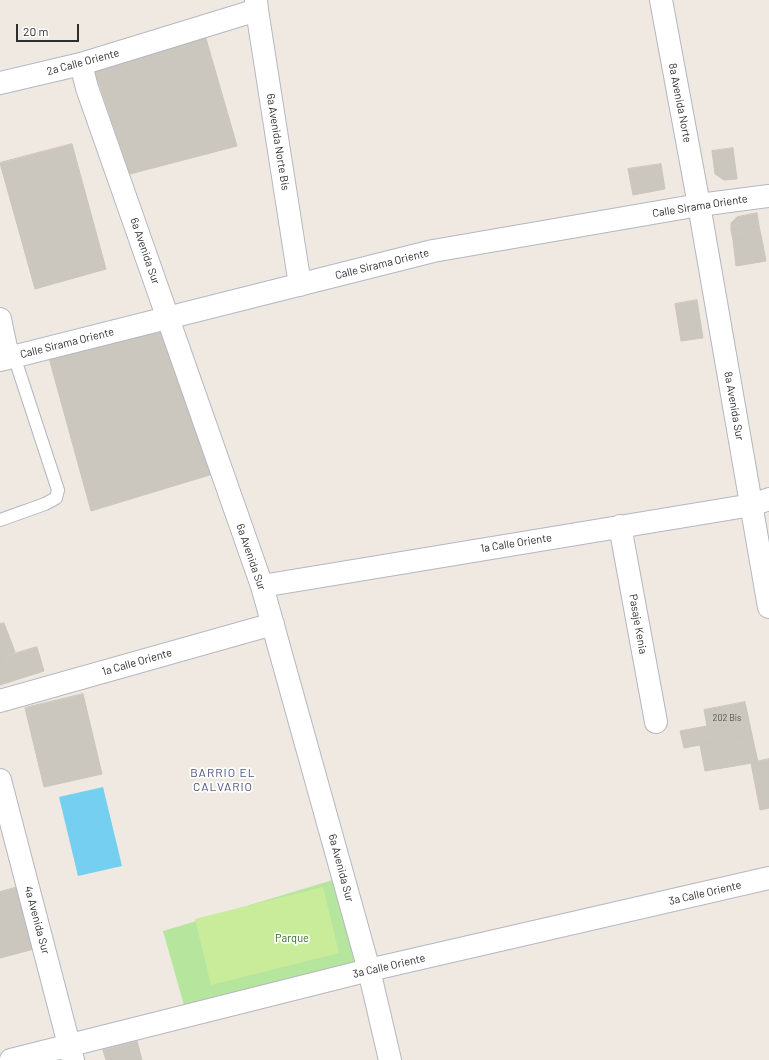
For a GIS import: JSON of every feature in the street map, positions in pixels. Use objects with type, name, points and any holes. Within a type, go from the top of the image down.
[{"type":"street","name":"8a Avenida Norte","points":[[661,0],[699,205]]},
{"type":"street","name":"2a Calle Oriente","points":[[0,83],[81,64],[257,5]]},
{"type":"street","name":"6a Avenida Norte Bis","points":[[257,5],[300,285]]},
{"type":"street","name":"6a Avenida Sur","points":[[81,64],[87,88],[262,586],[369,970],[390,1060]]},
{"type":"street","name":"Calle Sirama Oriente","points":[[7,358],[433,251],[699,205],[769,196]]},
{"type":"street","name":"8a Avenida Sur","points":[[699,205],[760,502],[769,607]]},
{"type":"street","points":[[0,320],[7,358]]},
{"type":"street","name":"1a Calle Oriente","points":[[262,586],[760,502]]},
{"type":"street","name":"Pasaje Kenia","points":[[620,526],[656,722]]},
{"type":"street","name":"1a Calle Oriente","points":[[0,701],[273,624]]},
{"type":"street","name":"4a Avenida Sur","points":[[0,780],[71,1053]]},
{"type":"street","name":"3a Calle Oriente","points":[[11,1060],[71,1053],[369,970],[769,878]]},
{"type":"lane","points":[[0,520],[45,504],[56,498],[58,490],[7,358]]},
{"type":"green space","name":"Parque","points":[[343,877],[367,962],[187,1016],[163,931]]},
{"type":"green space","points":[[323,887],[339,953],[211,985],[195,919]]},
{"type":"water","points":[[103,787],[122,866],[78,876],[59,797]]},
{"type":"building","points":[[205,35],[237,146],[130,174],[94,69]]},
{"type":"building","points":[[72,144],[106,269],[35,289],[0,163]]},
{"type":"building","points":[[733,148],[737,179],[724,180],[715,174],[712,151]]},
{"type":"building","points":[[661,164],[665,189],[633,195],[628,169]]},
{"type":"building","points":[[757,213],[759,226],[731,230],[731,223],[737,217]]},
{"type":"building","points":[[759,226],[761,235],[733,240],[731,230]]},
{"type":"building","points":[[761,235],[766,261],[736,266],[733,240]]},
{"type":"building","points":[[697,300],[703,338],[681,341],[675,304]]},
{"type":"building","points":[[161,327],[213,474],[91,511],[49,358]]},
{"type":"building","points":[[4,623],[15,652],[0,658],[0,624]]},
{"type":"building","points":[[37,647],[44,671],[0,685],[0,658]]},
{"type":"building","points":[[83,694],[102,774],[44,787],[25,708]]},
{"type":"building","points":[[745,702],[752,735],[684,748],[680,731],[707,726],[704,710]]},
{"type":"building","points":[[752,735],[758,762],[705,771],[700,745]]},
{"type":"building","points":[[769,759],[769,808],[760,810],[751,763]]},
{"type":"building","points":[[18,887],[34,949],[0,958],[0,892]]},
{"type":"building","points":[[137,1041],[142,1060],[106,1060],[103,1050]]},
{"type":"district","name":"BARRIO EL CALVARIO","points":[[223,780]]}]
